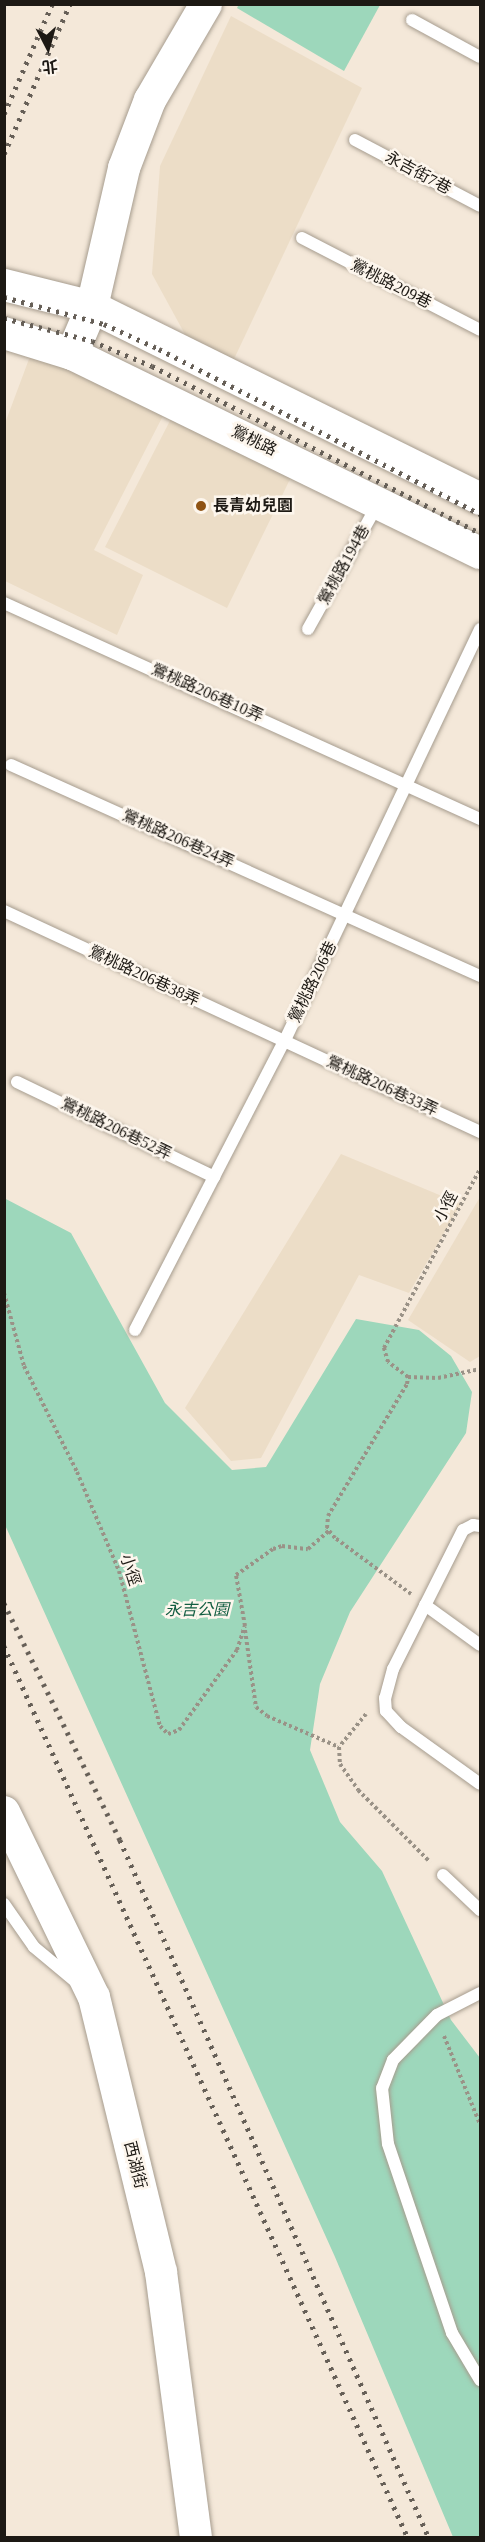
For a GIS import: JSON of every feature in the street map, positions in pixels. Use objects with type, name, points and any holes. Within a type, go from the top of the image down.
[{"type":"main road","points":[[72,354],[92,307],[124,168],[150,100],[206,4]]},
{"type":"main road","points":[[4,285],[92,307],[480,499]]},
{"type":"main road","name":"鶯桃路","points":[[4,333],[72,354],[480,553]]},
{"type":"main road","name":"西湖街","points":[[4,1812],[94,1997],[161,2272],[196,2538]]},
{"type":"lane","points":[[412,20],[480,57]]},
{"type":"lane","name":"永吉街7巷","points":[[355,140],[480,206]]},
{"type":"lane","name":"鶯桃路209巷","points":[[302,238],[480,330]]},
{"type":"lane","name":"鶯桃路194巷","points":[[308,629],[379,502]]},
{"type":"lane","name":"鶯桃路206巷10弄","points":[[4,603],[409,783],[480,819]]},
{"type":"lane","name":"鶯桃路206巷","points":[[135,1330],[284,1041],[409,783],[480,629]]},
{"type":"lane","name":"鶯桃路206巷24弄","points":[[11,765],[480,976]]},
{"type":"lane","name":"鶯桃路206巷38弄","points":[[4,910],[284,1041]]},
{"type":"lane","name":"鶯桃路206巷33弄","points":[[284,1041],[480,1132]]},
{"type":"lane","name":"鶯桃路206巷52弄","points":[[18,1082],[214,1177]]},
{"type":"lane","points":[[480,1526],[473,1525],[464,1530],[393,1669],[385,1698],[386,1711],[401,1727],[480,1784]]},
{"type":"lane","points":[[425,1605],[480,1645]]},
{"type":"lane","points":[[443,1875],[480,1910]]},
{"type":"lane","points":[[4,1904],[34,1947],[94,1997]]},
{"type":"lane","points":[[480,1993],[437,2015],[393,2060],[382,2088],[388,2144],[452,2333],[480,2380]]},
{"type":"path","name":"小徑","points":[[408,1377],[388,1362],[384,1348],[480,1169]]},
{"type":"path","name":"小徑","points":[[4,1293],[24,1366],[77,1472],[119,1571],[160,1726],[168,1734],[179,1730],[231,1659],[245,1626]]},
{"type":"path","points":[[425,1605],[329,1531],[328,1516],[408,1377],[438,1378],[480,1369]]},
{"type":"path","points":[[329,1531],[308,1549],[282,1546],[273,1549],[236,1575],[256,1707],[267,1716],[339,1747]]},
{"type":"path","points":[[385,1698],[353,1726],[339,1747],[340,1764],[358,1790],[443,1875]]},
{"type":"path","points":[[437,2015],[480,2124]]},
{"type":"shaded area","points":[[231,16],[362,88],[234,359],[187,338],[152,274],[160,166]]},
{"type":"shaded area","points":[[32,351],[167,408],[94,550],[143,575],[117,635],[5,581],[4,426]]},
{"type":"shaded area","name":"長青幼兒園","points":[[176,409],[297,465],[227,608],[105,547]]},
{"type":"shaded area","points":[[341,1154],[461,1204],[409,1293],[359,1275],[261,1458],[231,1461],[185,1408]]},
{"type":"shaded area","points":[[480,1197],[480,1356],[470,1362],[408,1320]]},
{"type":"green space","points":[[239,4],[380,5],[344,71],[237,8]]},
{"type":"green space","name":"永吉公園","points":[[4,1198],[71,1233],[165,1403],[232,1470],[266,1467],[356,1319],[419,1330],[451,1356],[472,1392],[466,1433],[350,1612],[320,1684],[310,1750],[340,1822],[382,1871],[451,2020],[480,2058],[480,2537],[453,2537],[335,2257],[5,1525]]},
{"type":"railway","points":[[4,114],[52,4]]},
{"type":"railway","points":[[4,154],[70,4]]},
{"type":"railway","points":[[4,297],[104,324],[159,349],[480,514]]},
{"type":"railway","points":[[4,318],[92,341],[152,366],[480,533]]},
{"type":"railway","points":[[4,1603],[120,1840],[429,2538]]},
{"type":"railway","points":[[4,1646],[408,2538]]},
{"type":"place","name":"長青幼兒園","points":[[201,506]]}]
